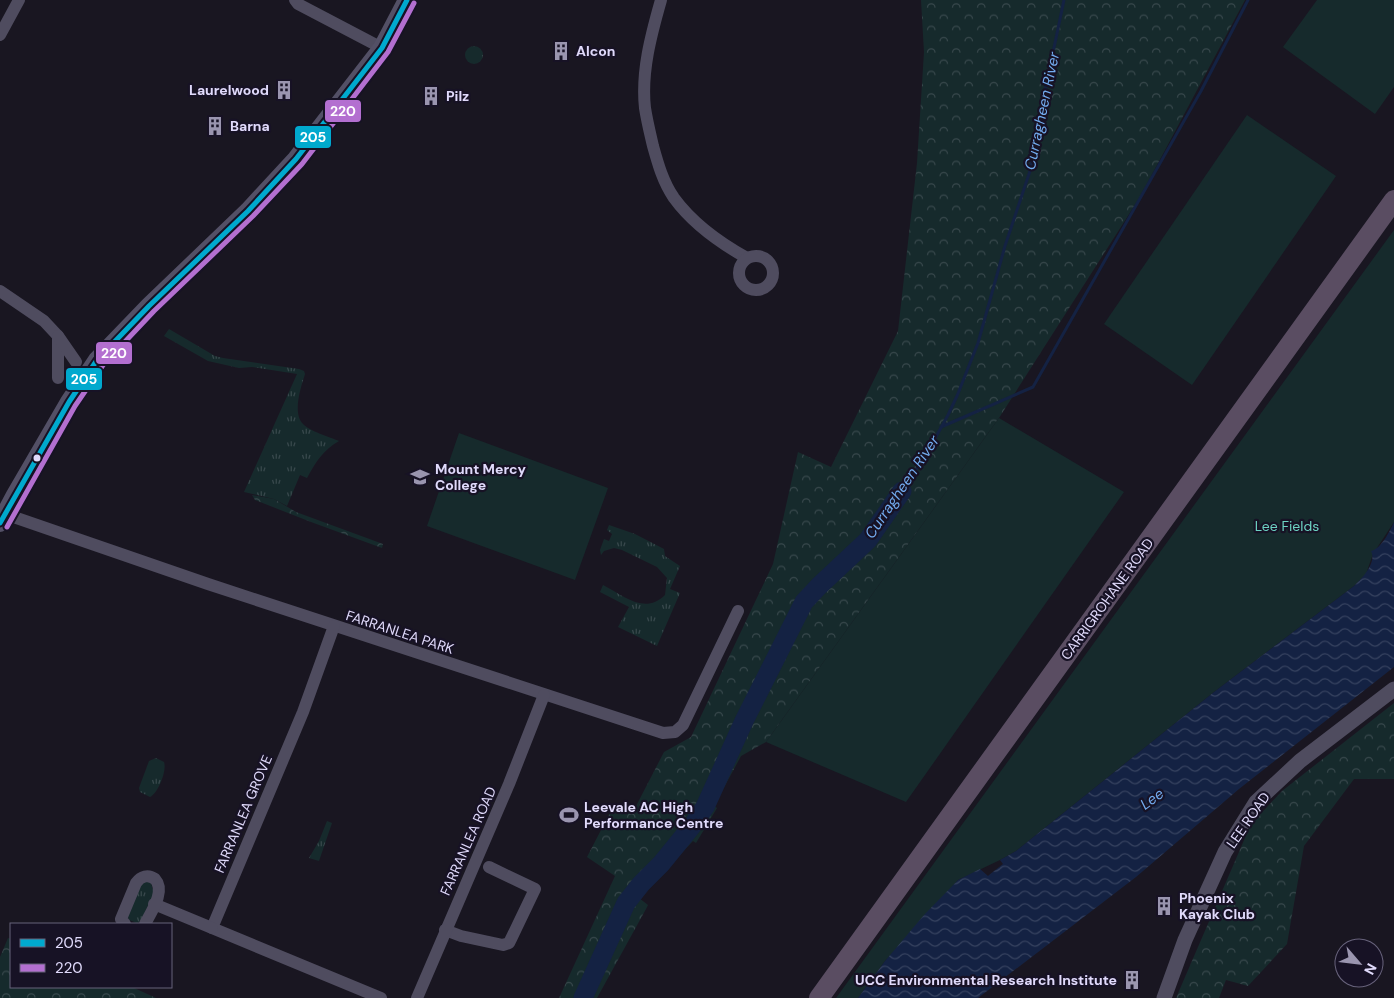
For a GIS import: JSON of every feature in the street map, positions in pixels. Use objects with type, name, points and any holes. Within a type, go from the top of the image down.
[{"type":"highway","name":"CARRIGROHANE ROAD","points":[[818,998],[1394,200]]},
{"type":"main road","points":[[3,518],[69,402],[97,360],[149,306],[248,211],[296,159],[382,48],[407,0]]},
{"type":"street","points":[[0,35],[19,0]]},
{"type":"street","points":[[295,0],[298,4],[382,48]]},
{"type":"street","points":[[661,0],[651,34],[644,91],[648,124],[663,179],[674,198],[694,220],[711,235],[747,258]]},
{"type":"street","points":[[0,291],[44,321],[58,336],[76,362]]},
{"type":"street","points":[[58,336],[58,378]]},
{"type":"street","name":"FARRANLEA PARK","points":[[3,518],[120,554],[334,626],[667,734],[678,730],[683,725],[738,611]]},
{"type":"street","name":"FARRANLEA GROVE","points":[[212,928],[303,712],[334,626]]},
{"type":"street","name":"LEE ROAD","points":[[1164,998],[1185,940],[1225,852],[1256,802],[1300,761],[1394,689]]},
{"type":"street","name":"FARRANLEA ROAD","points":[[416,998],[509,784],[544,695]]},
{"type":"street","points":[[445,930],[461,936],[503,945],[509,942],[535,889],[489,867]]},
{"type":"street","points":[[124,923],[121,919],[136,883],[142,877],[152,877],[158,881],[159,893],[145,923]]},
{"type":"street","points":[[154,904],[381,998]]},
{"type":"green space","points":[[921,0],[1245,0],[1140,197],[999,418],[766,742],[741,756],[714,806],[717,808],[696,843],[693,841],[639,898],[648,905],[597,998],[559,998],[615,876],[587,857],[614,805],[633,812],[664,752],[691,737],[773,564],[798,452],[831,467],[898,331],[917,163],[924,52]]},
{"type":"green space","points":[[1317,0],[1394,0],[1394,87],[1375,114],[1283,47]]},
{"type":"green space","points":[[474,46],[481,48],[483,55],[481,62],[474,64],[467,62],[465,55],[467,48]]},
{"type":"green space","points":[[1247,115],[1336,176],[1192,385],[1104,324]]},
{"type":"green space","name":"Lee Fields","points":[[1394,230],[1394,522],[1373,554],[1366,574],[1354,586],[1214,692],[1016,851],[958,880],[885,961],[858,998],[836,998]]},
{"type":"green space","points":[[169,329],[215,356],[304,371],[298,407],[300,419],[310,429],[339,441],[328,448],[320,457],[307,478],[300,475],[287,506],[274,499],[244,492],[297,374],[252,367],[239,368],[208,361],[164,336]]},
{"type":"green space","points":[[999,418],[1124,492],[906,802],[766,742]]},
{"type":"green space","points":[[459,433],[608,488],[575,580],[427,526]]},
{"type":"green space","points":[[252,495],[274,499],[296,512],[383,544],[382,548],[255,500]]},
{"type":"green space","points":[[609,525],[635,534],[664,549],[665,556],[680,566],[670,589],[680,593],[657,646],[618,627],[629,607],[600,592],[603,585],[634,602],[650,603],[657,601],[665,595],[667,578],[657,567],[622,550],[614,548],[604,551],[601,555],[600,550],[604,539],[609,541],[612,534],[607,530]]},
{"type":"green space","points":[[1394,703],[1394,779],[1354,779],[1304,846],[1287,944],[1248,986],[1226,980],[1219,998],[1176,998],[1251,824],[1282,791]]},
{"type":"green space","points":[[156,758],[164,762],[165,766],[159,787],[150,797],[140,792],[139,788],[149,761]]},
{"type":"green space","points":[[327,821],[332,823],[319,861],[309,858],[319,841]]},
{"type":"green space","points":[[150,880],[154,893],[141,921],[137,923],[129,920],[127,915],[140,884]]},
{"type":"green space","points":[[8,938],[10,939],[10,988],[134,988],[156,998],[0,998],[0,957]]},
{"type":"water","name":"Lee","points":[[1394,522],[1394,667],[1239,789],[1136,877],[978,998],[858,998],[885,961],[924,915],[958,880],[980,869],[988,876],[1003,864],[1000,860],[1016,851],[1214,692],[1354,586],[1370,565],[1372,560],[1371,551],[1375,550],[1382,543]]},
{"type":"waterway","name":"Curragheen River","points":[[902,491],[927,453],[948,415],[978,343],[1005,246],[1030,171],[1064,0]]},
{"type":"waterway","points":[[941,427],[1033,387],[1201,91],[1248,0]]},
{"type":"waterway","name":"Curragheen River","points":[[583,998],[626,903],[641,884],[661,864],[705,807],[744,721],[804,602],[868,540],[902,491]]},
{"type":"transit line","name":"205","points":[[0,523],[69,402],[97,360],[149,306],[248,211],[296,159],[382,48],[407,0]]},
{"type":"transit line","name":"220","points":[[7,527],[75,406],[103,365],[154,311],[253,216],[302,164],[388,52],[414,3]]},
{"type":"place","name":"Alcon","points":[[561,51]]},
{"type":"place","name":"Laurelwood","points":[[284,90]]},
{"type":"place","name":"Pilz","points":[[431,96]]},
{"type":"place","name":"Barna","points":[[215,126]]},
{"type":"place","name":"Mount Mercy College","points":[[420,477]]},
{"type":"place","name":"Leevale AC High Performance Centre","points":[[569,815]]},
{"type":"place","name":"Phoenix Kayak Club","points":[[1164,906]]},
{"type":"place","name":"UCC Environmental Research Institute","points":[[1132,980]]}]
